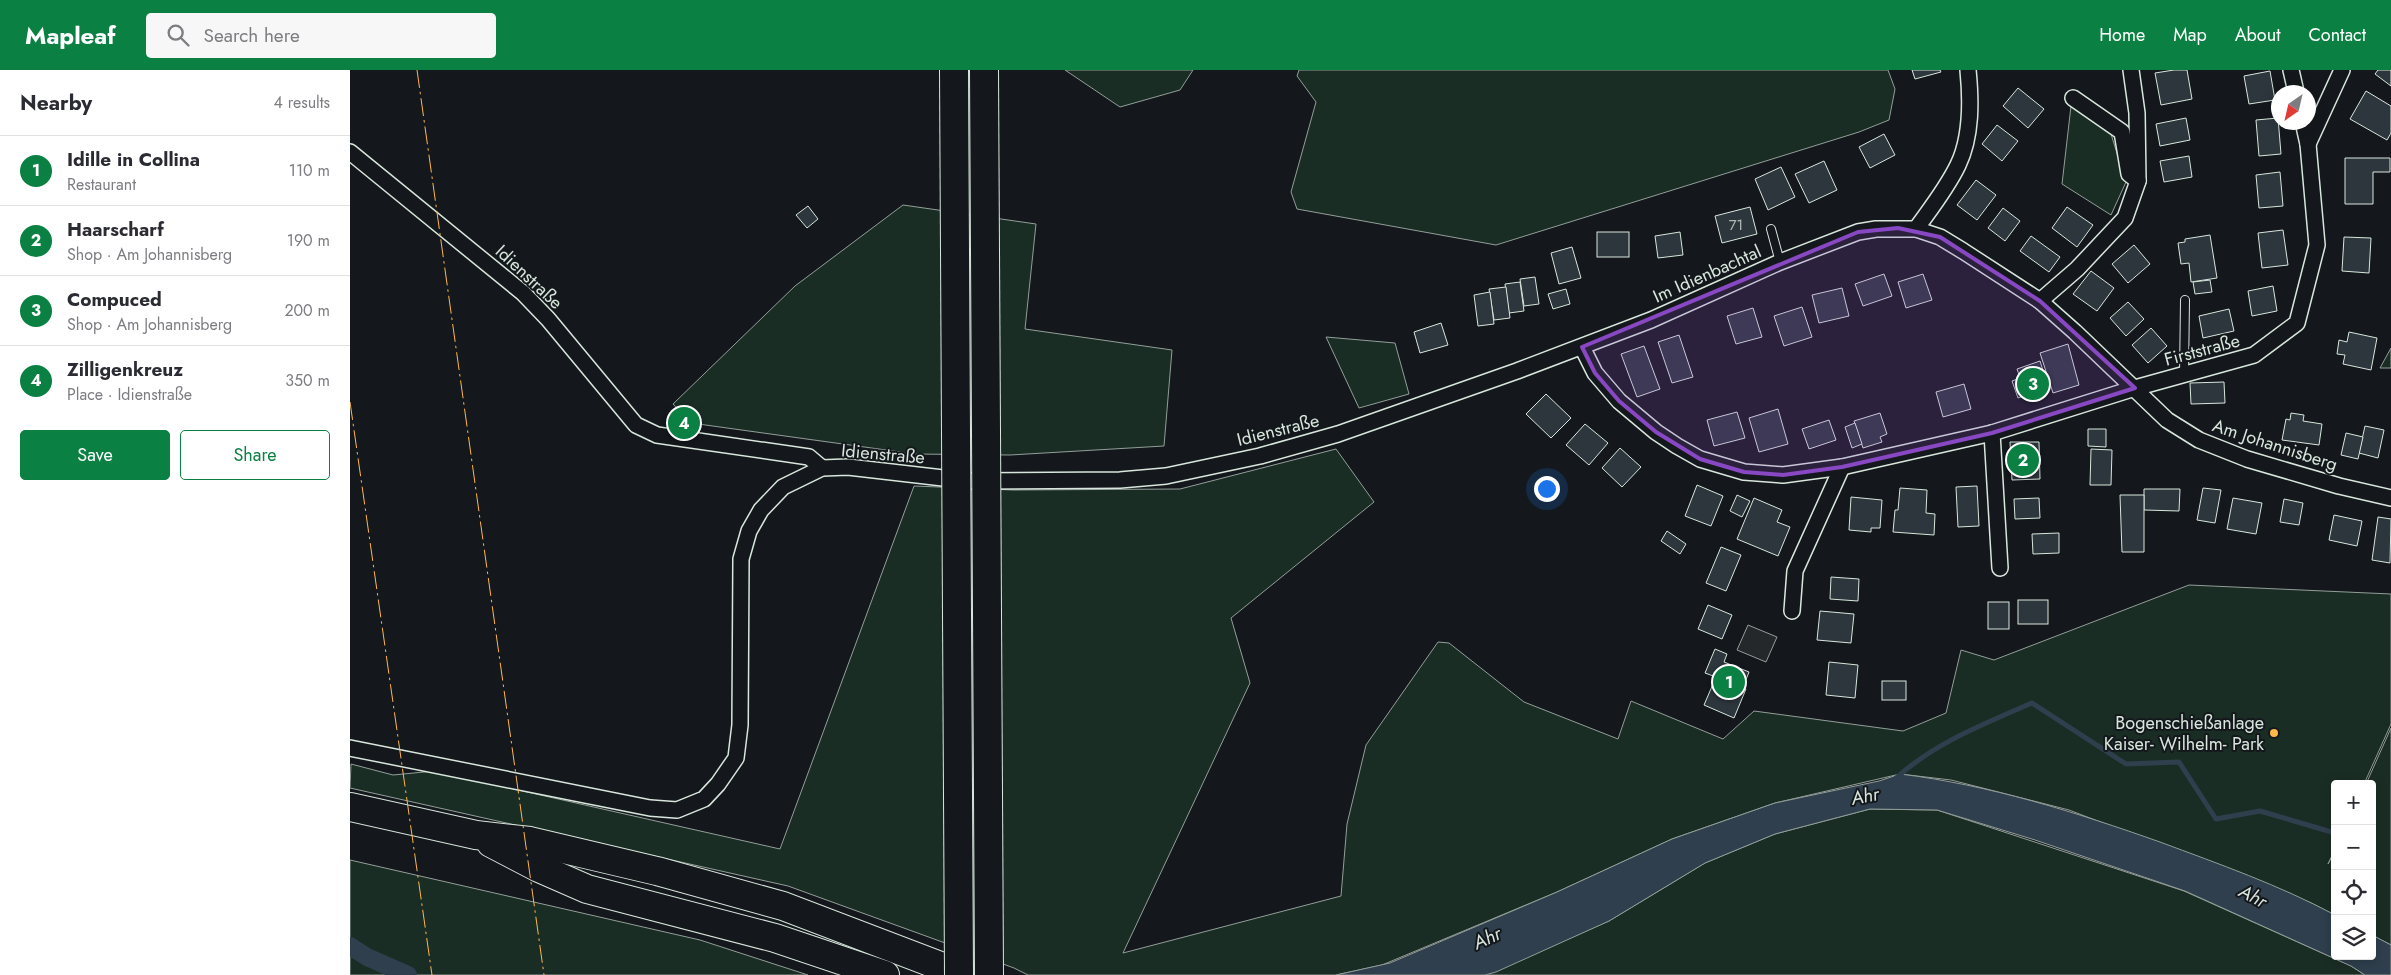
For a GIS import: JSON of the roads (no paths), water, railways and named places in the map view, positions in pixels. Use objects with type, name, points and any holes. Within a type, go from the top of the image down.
[{"type":"highway","points":[[954,70],[959,975]]},
{"type":"highway","points":[[984,70],[989,975]]},
{"type":"highway","points":[[350,807],[476,835],[530,841],[657,871],[784,906],[896,947],[964,975]]},
{"type":"highway","points":[[476,835],[539,868],[587,889],[774,938],[878,972]]},
{"type":"street","points":[[1916,229],[1959,163],[1968,127],[1970,98],[1968,70]]},
{"type":"street","points":[[2040,301],[2078,269],[2125,218],[2138,181],[2137,112],[2131,70]]},
{"type":"street","points":[[2291,70],[2294,85]]},
{"type":"street","name":"Firststraße","points":[[2308,144],[2342,70]]},
{"type":"street","points":[[2073,98],[2122,132],[2129,174],[2138,181]]},
{"type":"street","name":"Firststraße","points":[[2135,388],[2254,355],[2297,323],[2317,245],[2308,144],[2305,130]]},
{"type":"street","name":"Idienstraße","points":[[350,152],[523,292],[548,319],[636,425],[645,431],[657,435],[809,457],[822,468],[848,467],[969,481],[1120,480],[1166,476],[1260,456],[1338,434],[1517,371]]},
{"type":"street","name":"Im Idienbachtal","points":[[1517,371],[1651,320],[1780,262],[1858,232],[1876,229],[1916,229],[1940,237],[2040,301],[2135,388]]},
{"type":"street","points":[[1582,347],[1595,373],[1619,401],[1656,432],[1700,459],[1744,472],[1783,475],[1842,467],[1992,433],[2135,388]]},
{"type":"street","name":"Am Johannisberg","points":[[2135,388],[2167,420],[2199,440],[2246,459],[2339,486],[2391,498]]},
{"type":"street","points":[[1992,433],[2000,568]]},
{"type":"street","points":[[1792,611],[1794,571],[1842,467]]},
{"type":"street","points":[[350,748],[650,808],[678,810],[704,799],[718,784],[736,758],[740,725],[741,559],[749,531],[761,510],[783,487],[822,468]]},
{"type":"lane","points":[[1771,229],[1780,262]]},
{"type":"lane","points":[[2184,375],[2185,300]]},
{"type":"water","name":"Ahr","points":[[1900,774],[1999,792],[2096,820],[2249,876],[2331,913],[2331,957],[2185,891],[2035,840],[1937,810],[1870,809],[1775,834],[1705,863],[1609,921],[1496,972],[1485,975],[1336,975],[1390,963],[1557,892],[1672,839],[1775,803],[1879,781]]},
{"type":"water","points":[[2376,937],[2391,945],[2391,975],[2365,975],[2338,960],[2376,960]]},
{"type":"waterway","points":[[1895,779],[1926,755],[1960,735],[2032,703],[2126,764],[2179,762],[2216,819],[2260,811],[2331,832]]},
{"type":"waterway","points":[[350,946],[367,957],[408,975]]},
{"type":"place","name":"Compuced","points":[[2033,384]]},
{"type":"place","name":"Zilligenkreuz","points":[[684,423]]},
{"type":"place","name":"Haarscharf","points":[[2023,460]]},
{"type":"place","name":"Idille in Collina","points":[[1729,682]]},
{"type":"place","name":"Bogenschießanlage Kaiser- Wilhelm- Park","points":[[2274,733]]}]
